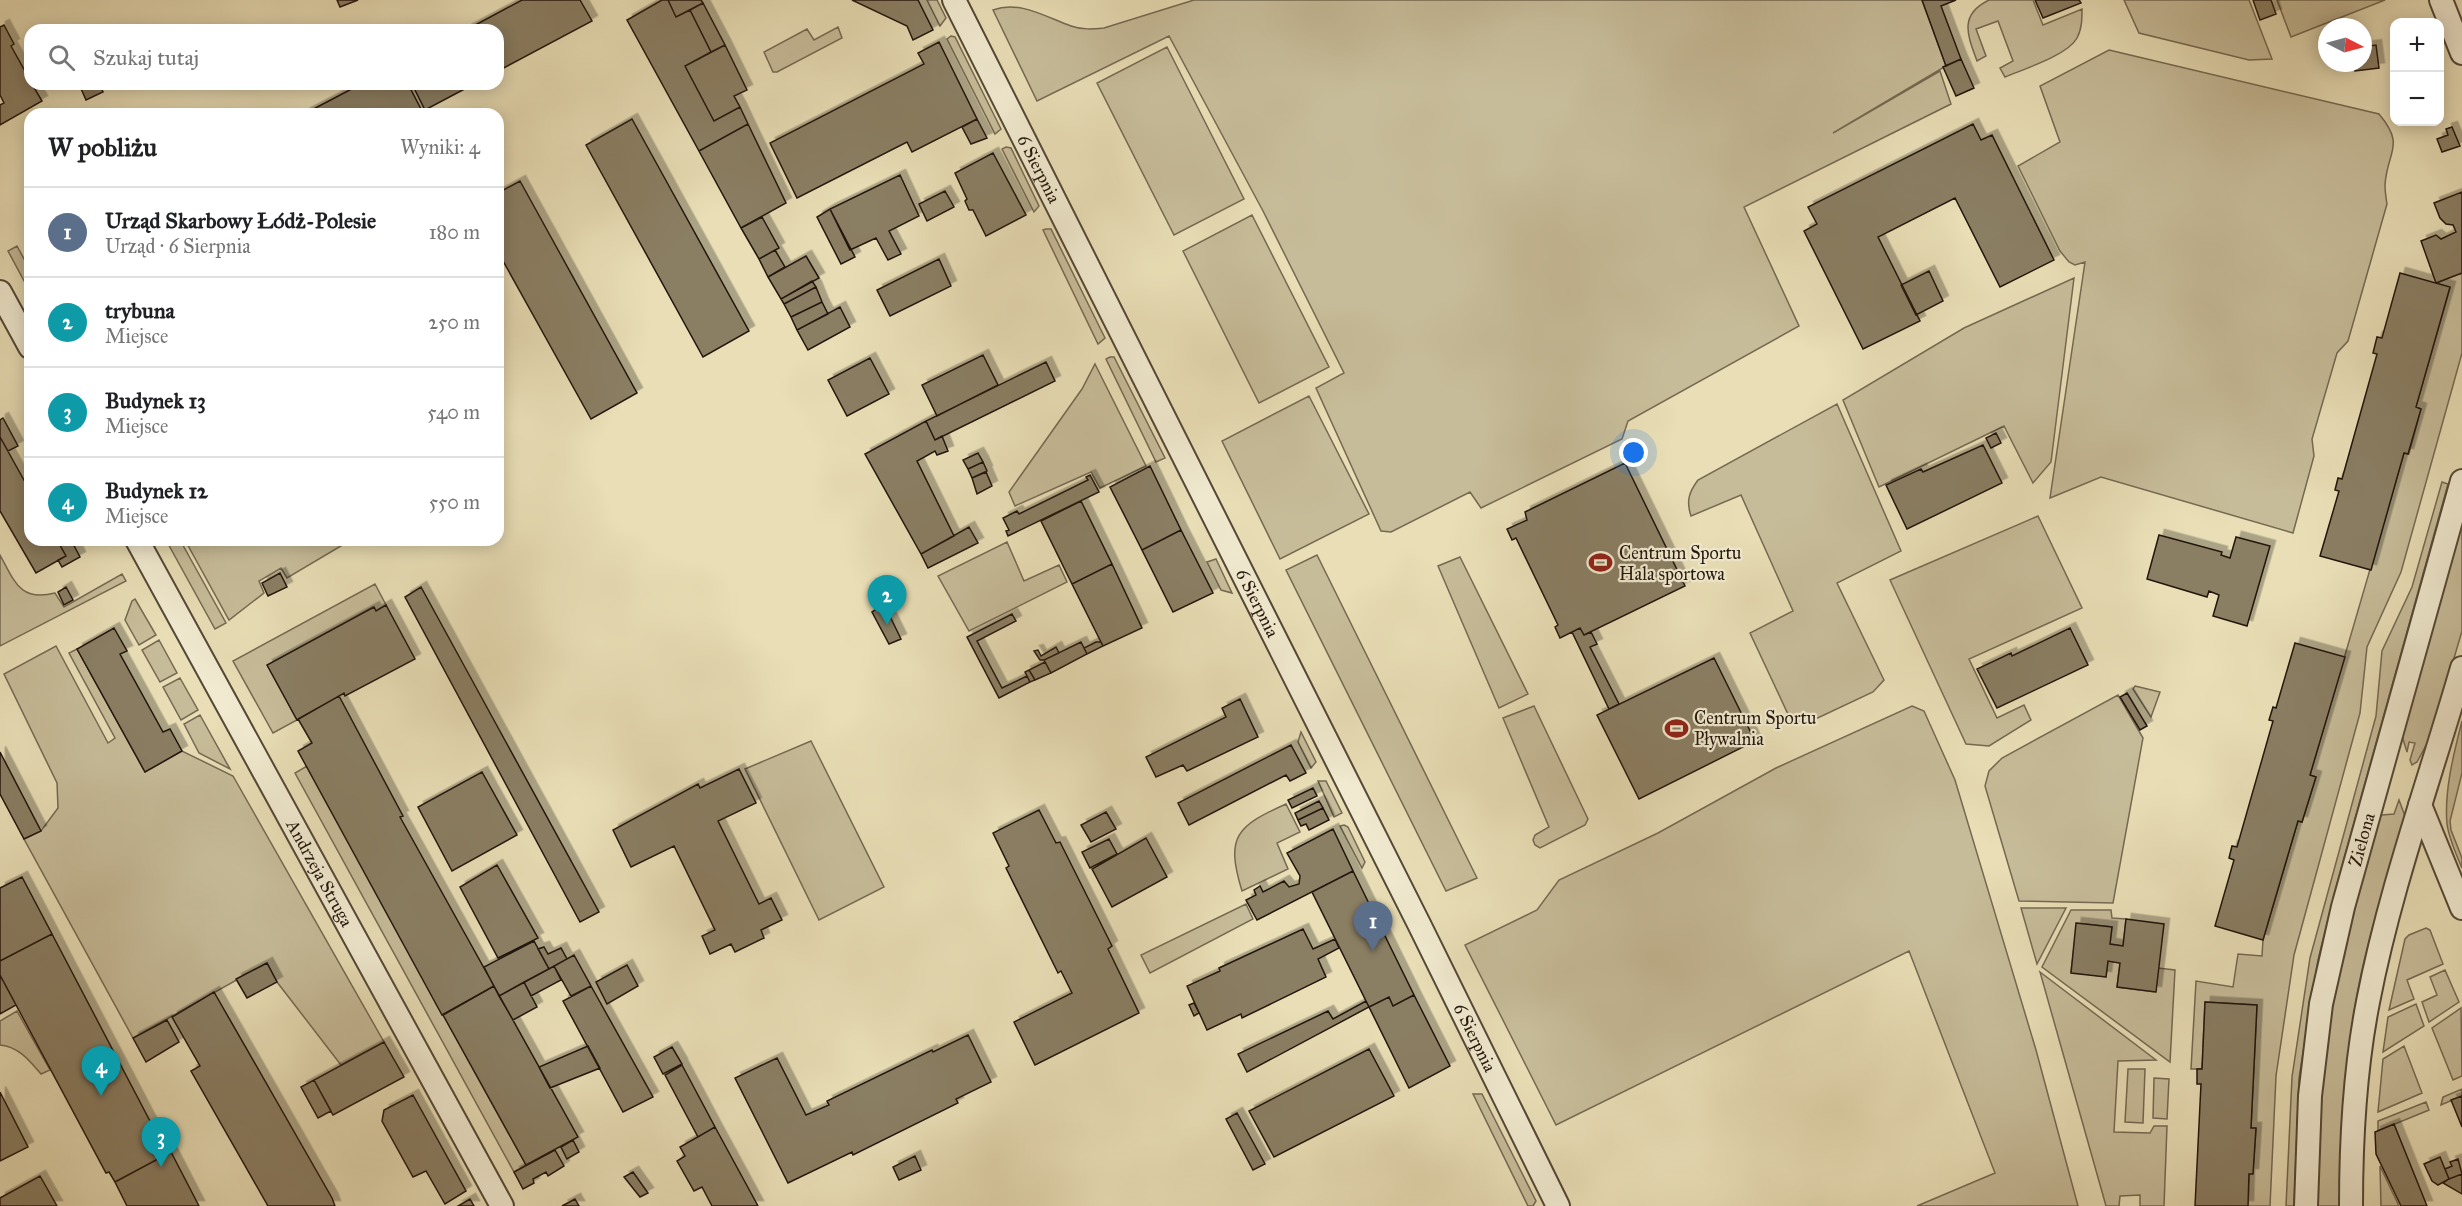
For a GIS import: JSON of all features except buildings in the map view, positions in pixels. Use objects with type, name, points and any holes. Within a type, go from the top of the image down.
[{"type":"street","name":"6 Sierpnia","points":[[954,0],[1409,903],[1558,1206]]},
{"type":"street","points":[[2442,0],[2462,53]]},
{"type":"street","points":[[0,292],[24,336]]},
{"type":"street","name":"Zielona","points":[[2306,1206],[2310,1096],[2321,1004],[2343,907],[2462,481]]},
{"type":"street","name":"Andrzeja Struga","points":[[139,546],[502,1206]]},
{"type":"street","points":[[2351,1206],[2357,1081],[2367,1004],[2384,930],[2462,668]]},
{"type":"street","points":[[2420,805],[2462,908]]},
{"type":"shaded area","points":[[927,0],[937,0],[946,18],[940,26]]},
{"type":"shaded area","points":[[1194,0],[1922,0],[1946,66],[1833,133],[1940,71],[1951,104],[1744,207],[1799,326],[1628,421],[1622,439],[1481,508],[1470,492],[1391,532],[1381,531],[1316,388],[1344,373],[1263,211],[1169,36],[1037,101],[993,10],[1003,7],[1023,8],[1075,27],[1096,29]]},
{"type":"shaded area","points":[[1989,0],[2033,0],[2043,25],[2082,9],[2079,35],[2072,44],[2055,56],[2005,77],[2000,68],[2013,61],[1998,21],[1976,29],[1986,56],[1977,61],[1969,35],[1969,19],[1973,12]]},
{"type":"shaded area","points":[[2124,0],[2249,0],[2272,59],[2249,60],[2139,33]]},
{"type":"shaded area","points":[[2277,0],[2385,0],[2339,18],[2318,18],[2318,26],[2291,37]]},
{"type":"shaded area","points":[[838,27],[842,38],[773,72],[764,52],[807,29],[814,40]]},
{"type":"shaded area","points":[[951,36],[955,37],[1001,129],[995,134],[947,39]]},
{"type":"shaded area","points":[[1167,47],[1244,199],[1174,235],[1097,83]]},
{"type":"shaded area","points":[[2109,50],[2379,114],[2392,134],[2393,149],[2385,185],[2387,204],[2348,341],[2337,353],[2312,439],[2314,456],[2293,533],[2101,477],[2050,498],[2085,262],[2075,265],[2069,262],[2060,251],[2018,166],[2060,142],[2040,86]]},
{"type":"shaded area","points":[[1011,148],[1039,206],[1034,212],[1002,149]]},
{"type":"shaded area","points":[[1252,215],[1329,367],[1259,403],[1183,251]]},
{"type":"shaded area","points":[[1051,229],[1105,338],[1098,344],[1043,230]]},
{"type":"shaded area","points":[[17,246],[24,259],[24,281],[8,251]]},
{"type":"shaded area","points":[[2462,273],[2462,353],[2401,572],[2367,647],[2360,713],[2294,955],[2276,1076],[2270,1206],[2248,1206],[2249,1174],[2253,1173],[2256,1129],[2251,1128],[2257,1005],[2205,1002],[2202,1069],[2191,1069],[2196,981],[2233,987],[2238,954],[2262,956],[2263,940],[2298,821],[2302,822],[2316,777],[2310,775],[2404,453],[2409,454],[2421,409],[2416,407],[2450,288],[2436,283]]},
{"type":"shaded area","points":[[2074,278],[2051,462],[2033,483],[2004,426],[1879,487],[1843,400],[1964,328]]},
{"type":"shaded area","points":[[1114,357],[1165,458],[1156,462],[1106,359]]},
{"type":"shaded area","points":[[1095,364],[1146,466],[1100,488],[1091,472],[1015,506],[1009,492],[1082,389]]},
{"type":"shaded area","points":[[1309,396],[1369,514],[1280,559],[1222,441]]},
{"type":"shaded area","points":[[1837,404],[1901,551],[1837,583],[1884,680],[1873,692],[1807,723],[1800,723],[1787,712],[1750,633],[1793,611],[1741,495],[1691,516],[1689,501],[1692,489],[1698,480]]},
{"type":"shaded area","points":[[2442,482],[2448,484],[2318,960],[2299,1078],[2294,1206],[2286,1206],[2292,1077],[2310,958],[2376,716],[2382,651],[2412,587]]},
{"type":"shaded area","points":[[2038,516],[2082,608],[1969,659],[1997,718],[2024,705],[2031,720],[1989,746],[1966,744],[1890,580]]},
{"type":"shaded area","points":[[2462,524],[2462,631],[2431,736],[2417,762],[2412,765],[2410,760],[2415,743],[2409,742],[2407,752],[2402,736]]},
{"type":"shaded area","points":[[1007,542],[1024,581],[1059,565],[1067,582],[969,631],[938,576]]},
{"type":"shaded area","points":[[169,546],[183,546],[226,623],[215,629]]},
{"type":"shaded area","points":[[188,546],[341,546],[287,578],[281,568],[259,581],[264,593],[229,620]]},
{"type":"shaded area","points":[[0,555],[20,588],[34,595],[55,593],[64,607],[122,574],[126,581],[0,646]]},
{"type":"shaded area","points":[[1317,555],[1477,878],[1446,891],[1286,570]]},
{"type":"shaded area","points":[[1460,557],[1528,694],[1499,708],[1438,566]]},
{"type":"shaded area","points":[[1216,559],[1232,593],[1221,590],[1207,562]]},
{"type":"shaded area","points":[[375,584],[386,605],[376,611],[373,607],[268,665],[297,720],[273,733],[233,661]]},
{"type":"shaded area","points":[[135,599],[156,635],[139,645],[125,620],[132,601]]},
{"type":"shaded area","points":[[159,640],[177,673],[160,682],[142,650]]},
{"type":"shaded area","points":[[56,646],[108,743],[115,738],[69,653],[77,649],[145,772],[182,751],[233,776],[384,1042],[341,1065],[277,982],[267,963],[133,1038],[24,839],[41,831],[58,808],[57,783],[4,674]]},
{"type":"shaded area","points":[[180,678],[198,710],[181,720],[163,687]]},
{"type":"shaded area","points":[[2135,686],[2160,692],[2151,717],[2133,689]]},
{"type":"shaded area","points":[[2118,695],[2143,738],[2113,903],[2019,901],[1985,786],[1989,771],[2002,758]]},
{"type":"shaded area","points":[[1534,706],[1588,819],[1585,825],[1540,848],[1533,840],[1535,835],[1549,827],[1503,718]]},
{"type":"shaded area","points":[[1912,706],[1924,711],[1955,780],[2036,1050],[2078,1206],[1917,1206],[1995,1173],[1909,951],[1556,1125],[1465,945],[1537,910],[1559,880],[1658,833],[1776,768]]},
{"type":"shaded area","points":[[200,715],[230,769],[199,753],[184,724]]},
{"type":"shaded area","points":[[2462,721],[2462,773],[2450,821],[2451,830],[2462,858],[2462,868],[2449,835],[2446,811],[2450,772]]},
{"type":"shaded area","points":[[1301,732],[1316,762],[1311,768],[1298,742]]},
{"type":"shaded area","points":[[811,741],[884,887],[819,920],[745,769]]},
{"type":"shaded area","points":[[307,766],[526,1165],[514,1172],[295,773]]},
{"type":"shaded area","points":[[1318,781],[1326,781],[1342,813],[1334,817]]},
{"type":"shaded area","points":[[2399,800],[2405,816],[2377,910],[2351,1031],[2341,1206],[2316,1206],[2319,1121],[2332,1009],[2378,818],[2382,815],[2394,814]]},
{"type":"shaded area","points":[[1286,804],[1300,832],[1277,843],[1288,869],[1242,891],[1235,857],[1239,835],[1256,819]]},
{"type":"shaded area","points":[[1340,826],[1348,827],[1365,862],[1362,868]]},
{"type":"shaded area","points":[[1246,904],[1253,919],[1150,973],[1141,955]]},
{"type":"shaded area","points":[[2021,908],[2066,908],[2037,964]]},
{"type":"shaded area","points":[[2071,910],[2111,910],[2112,918],[2126,919],[2123,946],[2110,944],[2112,927],[2077,923],[2071,972],[2106,977],[2108,961],[2120,963],[2117,987],[2155,992],[2158,968],[2175,970],[2170,1062],[2042,967]]},
{"type":"shaded area","points":[[2426,928],[2430,930],[2443,964],[2407,980],[2414,999],[2389,1010],[2405,939]]},
{"type":"shaded area","points":[[2445,970],[2459,1002],[2429,1022],[2422,1002],[2437,995],[2430,977]]},
{"type":"shaded area","points":[[2040,972],[2156,1060],[2118,1061],[2114,1132],[2150,1133],[2154,1126],[2167,1126],[2164,1206],[2140,1206],[2140,1195],[2120,1196],[2119,1206],[2106,1206]]},
{"type":"shaded area","points":[[2416,1004],[2424,1026],[2383,1052],[2388,1017]]},
{"type":"shaded area","points":[[2461,1008],[2462,1076],[2453,1080],[2432,1028]]},
{"type":"shaded area","points":[[17,1011],[50,1070],[41,1074],[18,1051],[0,1045],[0,1021]]},
{"type":"shaded area","points":[[2404,1046],[2422,1093],[2378,1112],[2383,1059]]},
{"type":"shaded area","points":[[2128,1069],[2145,1069],[2143,1123],[2125,1122]]},
{"type":"shaded area","points":[[2154,1078],[2169,1079],[2167,1119],[2153,1118]]},
{"type":"shaded area","points":[[2462,1089],[2462,1096],[2441,1105],[2443,1097]]},
{"type":"shaded area","points":[[1473,1094],[1482,1094],[1536,1201],[1533,1206],[1528,1206]]},
{"type":"shaded area","points":[[2426,1102],[2429,1110],[2378,1131],[2378,1121]]},
{"type":"shaded area","points":[[2380,1166],[2399,1206],[2381,1206]]},
{"type":"place","name":"Centrum Sportu Hala sportowa","points":[[1601,563]]},
{"type":"place","name":"trybuna","points":[[887,625]]},
{"type":"place","name":"Centrum Sportu Pływalnia","points":[[1676,728]]},
{"type":"place","name":"Urząd Skarbowy Łódż-Polesie","points":[[1373,951]]},
{"type":"place","name":"Budynek 12","points":[[101,1096]]},
{"type":"place","name":"Budynek 13","points":[[161,1167]]}]
